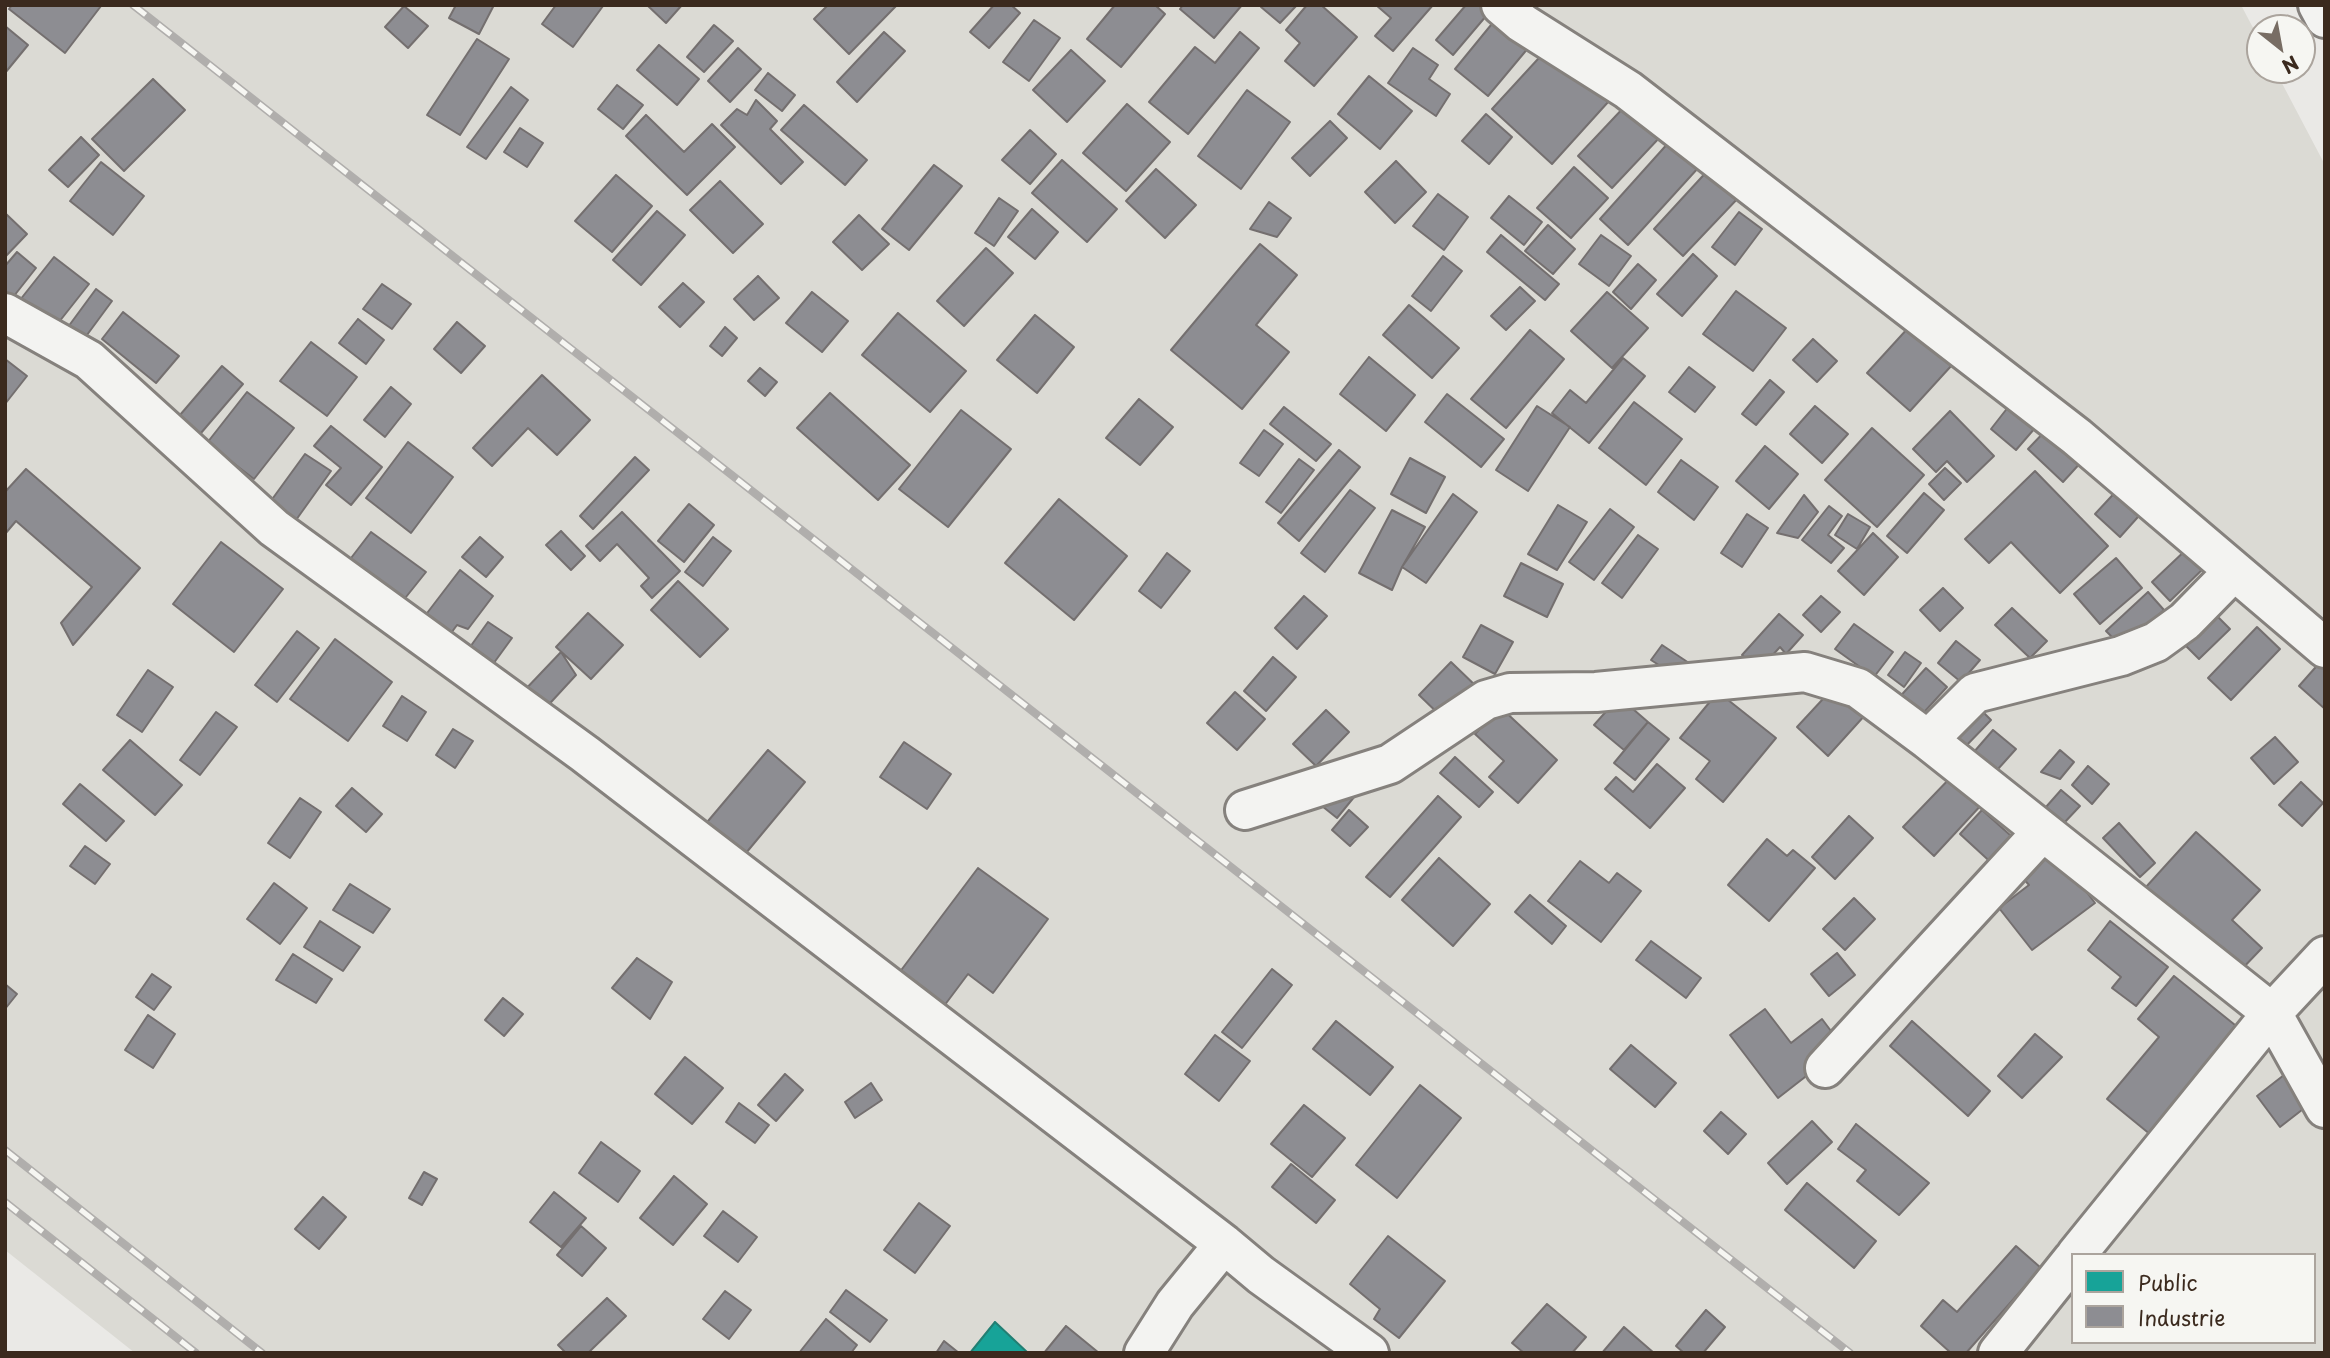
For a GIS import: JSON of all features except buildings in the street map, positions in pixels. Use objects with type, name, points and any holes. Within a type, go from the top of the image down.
[{"type":"street","points":[[1501,5],[1522,23],[1628,90],[2077,437],[2325,648]]},
{"type":"street","points":[[2318,5],[2325,18]]},
{"type":"street","points":[[5,313],[89,360],[274,528],[585,754],[1261,1275],[1368,1353]]},
{"type":"street","points":[[1928,740],[1975,693],[2121,656],[2156,642],[2186,621],[2234,571]]},
{"type":"street","points":[[1245,810],[1390,764],[1486,700],[1510,694],[1596,692],[1805,672],[1858,688],[1928,740],[2272,1013],[2325,1108]]},
{"type":"street","points":[[1825,1068],[2042,832]]},
{"type":"street","points":[[2077,1253],[2272,1013],[2325,956]]},
{"type":"street","points":[[1144,1353],[1175,1304],[1224,1244]]},
{"type":"street","points":[[1998,1353],[2071,1261]]},
{"type":"shaded area","points":[[5,5],[2241,5],[2246,14],[2246,84],[2282,84],[2325,165],[2325,1353],[135,1353],[5,1250]]},
{"type":"railway","points":[[133,5],[1850,1353]]},
{"type":"railway","points":[[5,1150],[262,1353]]},
{"type":"railway","points":[[5,1202],[196,1353]]}]
